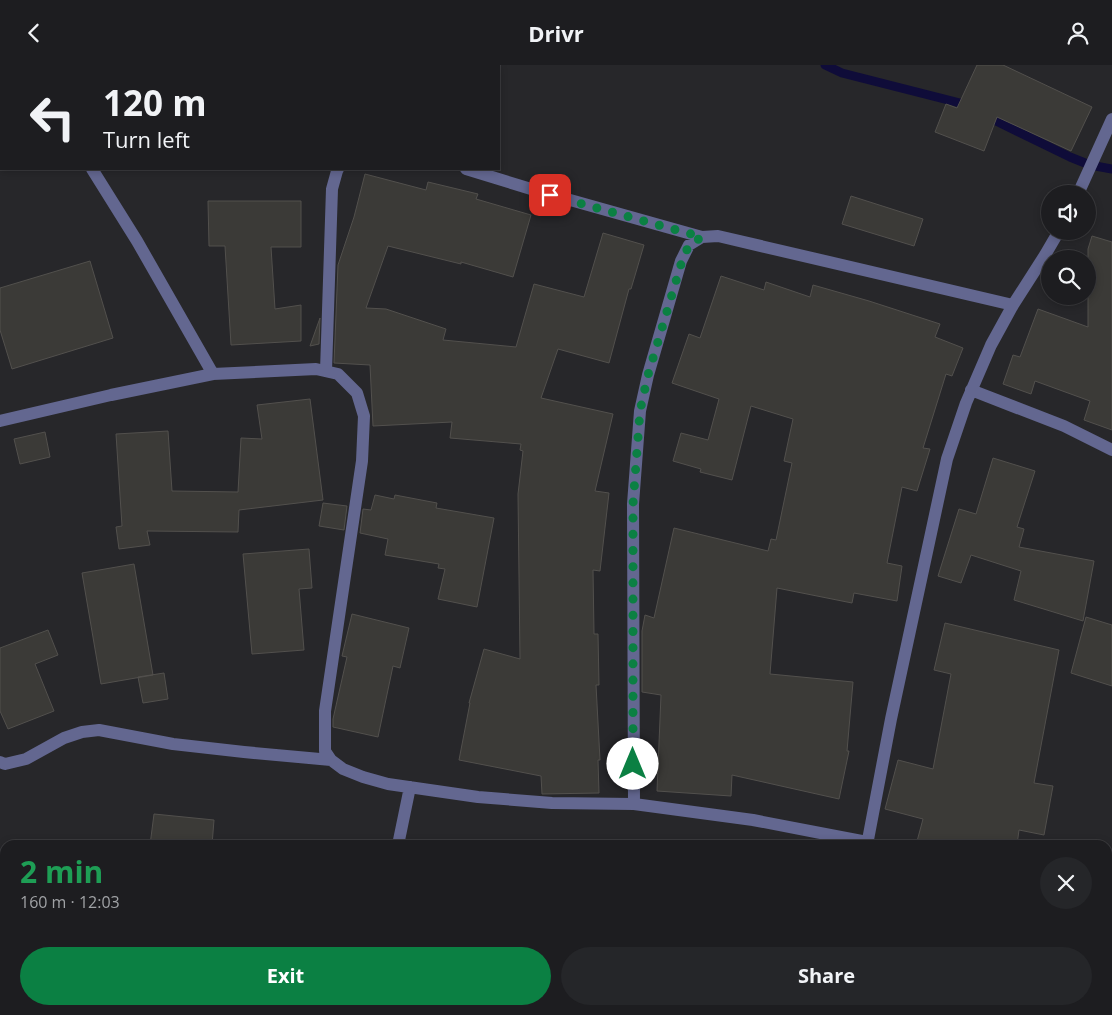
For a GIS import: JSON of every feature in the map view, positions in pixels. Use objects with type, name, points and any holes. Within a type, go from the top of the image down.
[{"type":"street","points":[[1082,185],[1112,119]]},
{"type":"street","points":[[93,170],[137,241],[213,374]]},
{"type":"street","points":[[326,371],[332,189],[337,170]]},
{"type":"street","points":[[469,170],[702,237],[718,236],[1013,305]]},
{"type":"street","points":[[634,804],[633,504],[640,411],[648,375],[682,261],[689,245],[702,237]]},
{"type":"street","points":[[868,840],[891,719],[947,459],[972,390],[991,345],[1013,305],[1054,240]]},
{"type":"street","points":[[0,421],[213,374],[316,369],[338,374],[357,393],[364,416],[362,461],[325,711],[325,751],[331,760],[343,769],[362,777],[410,787],[478,797],[552,803],[634,804],[752,820],[848,840]]},
{"type":"street","points":[[972,390],[1064,426],[1112,450]]},
{"type":"street","points":[[0,762],[5,764],[26,759],[64,738],[82,732],[99,730],[172,744],[331,760]]},
{"type":"street","points":[[399,840],[410,787]]},
{"type":"building","points":[[977,65],[1003,65],[1092,107],[1071,151],[997,117],[984,151],[935,132],[946,104],[957,108]]},
{"type":"building","points":[[365,174],[426,190],[428,182],[478,194],[476,199],[531,215],[513,277],[461,262],[461,264],[388,246],[366,308],[386,309],[446,329],[443,340],[516,347],[534,284],[584,297],[603,233],[644,245],[631,289],[629,289],[609,363],[558,349],[541,398],[613,414],[595,491],[609,493],[600,571],[593,570],[594,634],[598,634],[599,685],[596,685],[600,760],[598,760],[599,793],[542,794],[541,776],[459,760],[469,703],[484,649],[520,659],[518,494],[523,451],[520,450],[521,444],[450,438],[452,422],[373,426],[370,365],[334,363],[338,265],[354,217]]},
{"type":"building","points":[[851,196],[923,219],[914,246],[842,224]]},
{"type":"building","points":[[208,201],[301,201],[301,247],[271,247],[275,309],[301,305],[301,341],[231,345],[225,246],[209,246]]},
{"type":"building","points":[[1096,237],[1112,242],[1112,430],[1084,420],[1090,401],[1035,381],[1031,394],[1003,384],[1013,355],[1020,357],[1038,309],[1088,327],[1088,305],[1096,305],[1096,250],[1088,249],[1091,240],[1096,240]]},
{"type":"building","points":[[90,261],[113,338],[12,369],[0,330],[0,288]]},
{"type":"building","points":[[721,276],[764,290],[766,282],[810,297],[813,285],[869,301],[940,324],[935,337],[963,348],[952,376],[946,374],[923,448],[930,449],[917,491],[902,487],[887,563],[902,566],[897,601],[854,593],[852,603],[777,588],[770,674],[853,682],[847,751],[849,751],[839,799],[732,775],[731,796],[657,791],[661,695],[642,692],[642,631],[645,615],[654,618],[674,528],[768,551],[771,539],[776,540],[792,463],[784,461],[793,419],[751,406],[732,480],[700,472],[701,469],[673,461],[681,433],[708,440],[719,399],[672,383],[689,334],[700,338]]},
{"type":"building","points":[[320,318],[319,344],[310,346]]},
{"type":"building","points":[[310,399],[323,500],[239,510],[238,532],[147,531],[150,545],[119,549],[116,527],[122,526],[116,434],[168,431],[172,491],[238,492],[241,438],[262,439],[257,405]]},
{"type":"building","points":[[45,432],[50,457],[20,464],[14,439]]},
{"type":"building","points":[[993,458],[1035,471],[1017,527],[1024,529],[1019,547],[1094,561],[1083,621],[1014,600],[1021,571],[971,555],[961,583],[938,576],[959,509],[976,514]]},
{"type":"building","points":[[375,495],[394,499],[395,495],[437,503],[436,508],[494,518],[477,607],[438,599],[445,569],[438,568],[439,564],[385,555],[388,539],[360,533],[363,509],[371,510]]},
{"type":"building","points":[[323,503],[347,506],[344,530],[319,526]]},
{"type":"building","points":[[309,549],[312,588],[299,589],[304,650],[252,654],[243,554]]},
{"type":"building","points":[[134,564],[153,675],[101,684],[82,573]]},
{"type":"building","points":[[352,614],[409,628],[400,668],[393,666],[378,737],[333,727],[333,719],[347,657],[342,656]]},
{"type":"building","points":[[1086,617],[1112,625],[1112,686],[1071,673]]},
{"type":"building","points":[[945,623],[1059,650],[1034,783],[1053,786],[1044,835],[1019,830],[1018,840],[917,840],[923,819],[885,809],[898,760],[933,769],[951,674],[934,670]]},
{"type":"building","points":[[48,630],[58,655],[35,664],[54,711],[8,729],[0,711],[0,648]]},
{"type":"building","points":[[164,673],[168,699],[143,703],[138,677]]},
{"type":"building","points":[[154,814],[214,820],[212,840],[151,840]]},
{"type":"waterway","points":[[825,65],[842,73],[960,103],[970,108]]},
{"type":"waterway","points":[[986,116],[1070,157],[1090,165],[1112,169]]},
{"type":"route","points":[[550,195],[702,237],[689,245],[682,261],[648,375],[640,411],[633,504],[633,764]]}]
